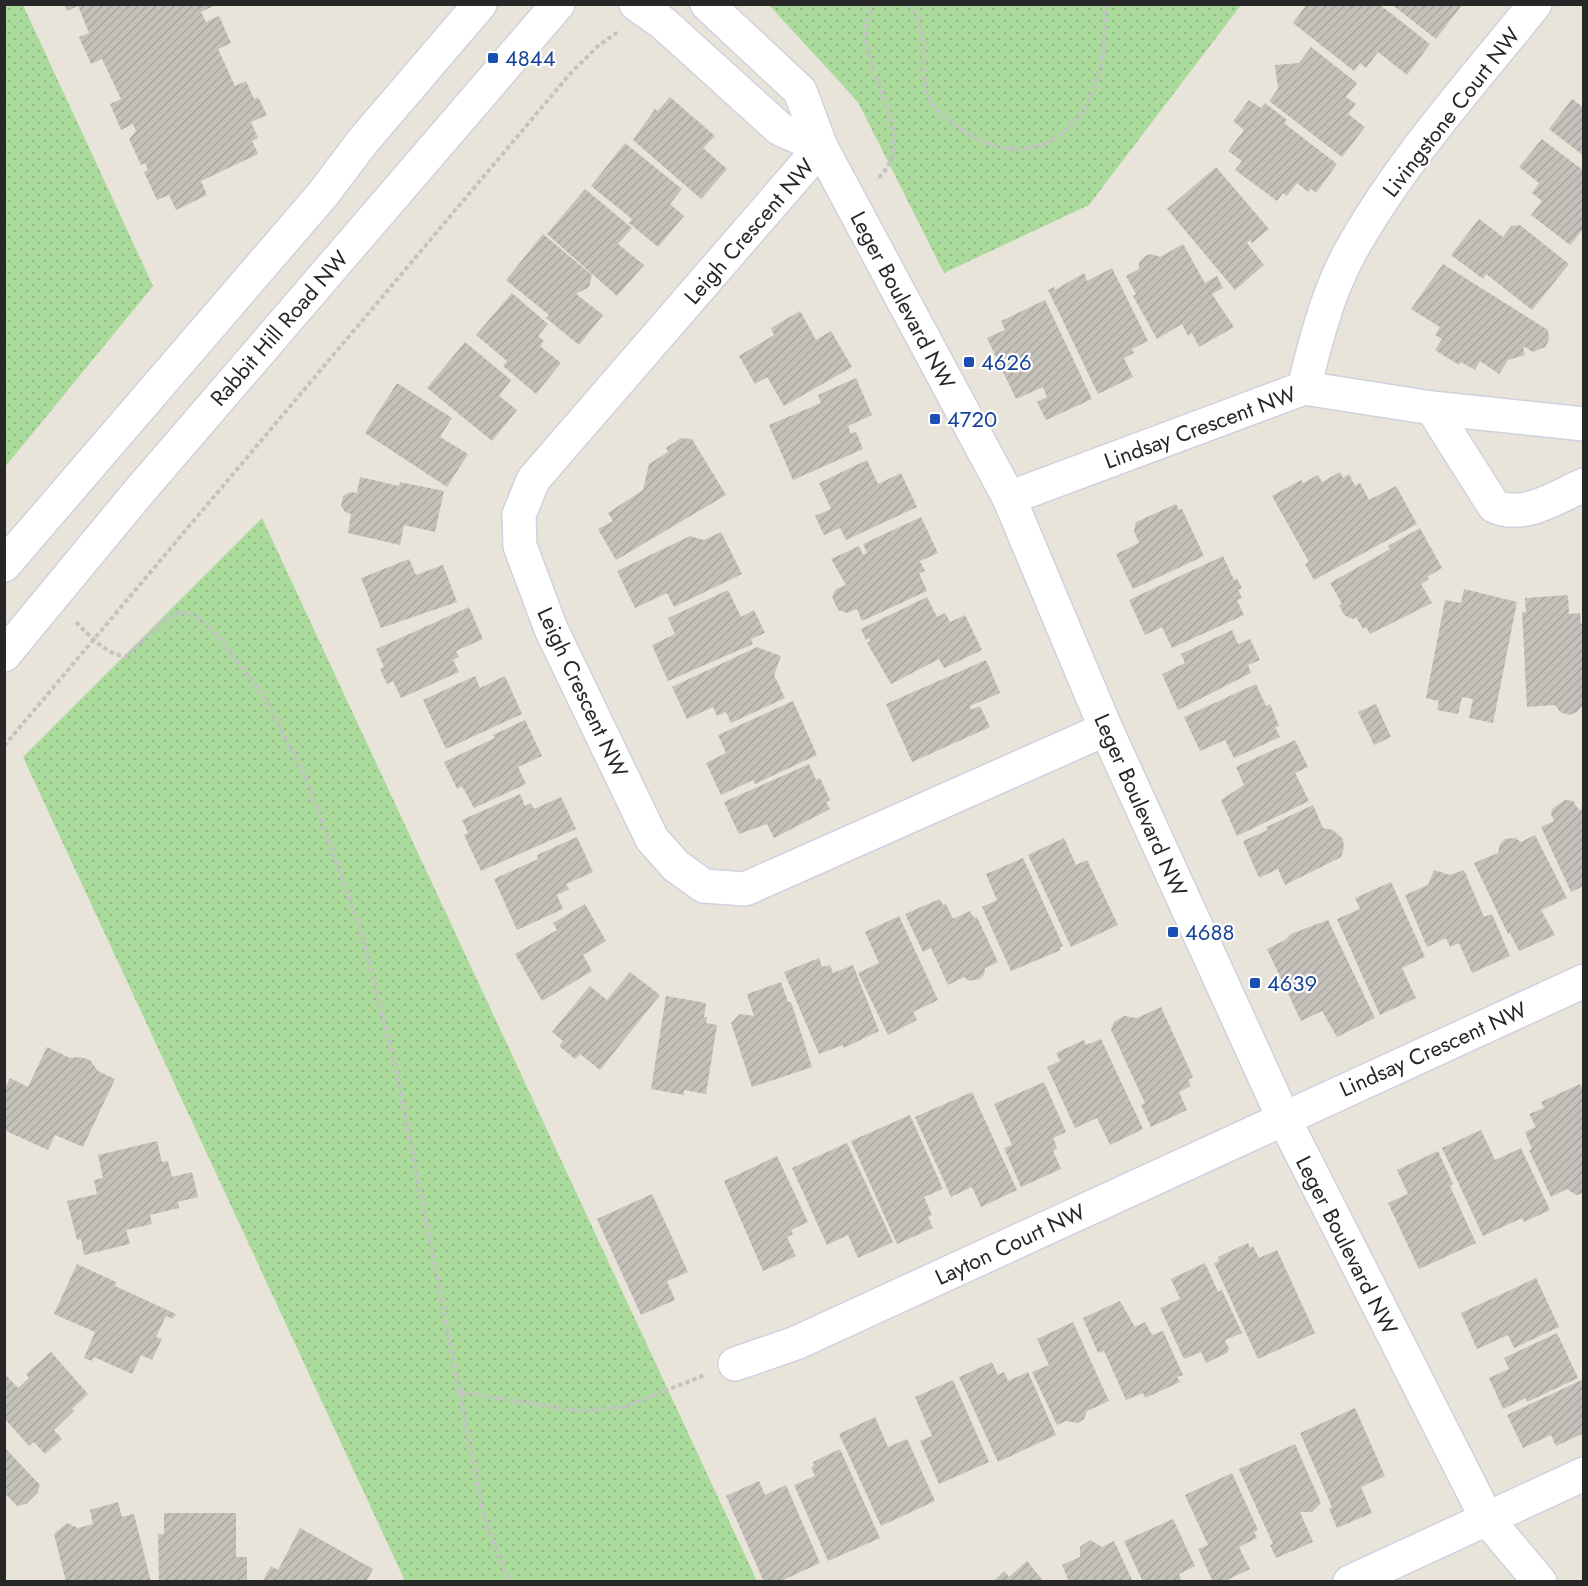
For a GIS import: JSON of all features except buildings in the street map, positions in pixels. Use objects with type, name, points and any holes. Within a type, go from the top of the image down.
[{"type":"street","points":[[4,565],[323,194],[363,141],[480,4]]},
{"type":"street","name":"Rabbit Hill Road NW","points":[[4,655],[144,485],[558,4]]},
{"type":"street","name":"Leger Boulevard NW","points":[[707,4],[800,91],[821,147],[1008,498],[1106,729],[1282,1117],[1487,1520],[1540,1581]]},
{"type":"street","name":"Livingstone Court NW","points":[[1304,388],[1318,332],[1354,246],[1396,177],[1535,4]]},
{"type":"street","points":[[637,5],[663,23],[780,129],[821,147]]},
{"type":"street","name":"Leigh Crescent NW","points":[[821,147],[539,472],[533,480],[519,514],[520,546],[551,629],[652,839],[676,866],[704,886],[745,889],[1106,729]]},
{"type":"street","name":"Lindsay Crescent NW","points":[[1008,498],[1304,388],[1432,408],[1584,424]]},
{"type":"street","points":[[1432,408],[1494,506],[1518,512],[1584,485]]},
{"type":"street","name":"Lindsay Crescent NW","points":[[1282,1117],[1584,981]]},
{"type":"street","name":"Layton Court NW","points":[[735,1364],[796,1343],[1282,1117]]},
{"type":"street","points":[[1350,1581],[1584,1474]]},
{"type":"path","points":[[851,202],[887,171],[894,148],[890,117],[866,38],[869,11],[874,4]]},
{"type":"path","points":[[908,4],[919,18],[923,77],[929,97],[942,113],[976,138],[1005,148],[1025,149],[1039,147],[1054,140],[1077,118],[1097,80],[1102,63],[1106,4]]},
{"type":"path","points":[[4,746],[570,74],[598,45],[616,34],[637,5]]},
{"type":"path","points":[[52,597],[93,640],[114,654],[126,657],[167,618],[181,612],[196,616],[218,636],[264,697],[306,778],[360,928],[396,1069],[484,1517],[509,1581]]},
{"type":"path","points":[[459,1392],[579,1411],[624,1407],[680,1383],[735,1364]]},
{"type":"green space","points":[[4,5],[23,5],[153,286],[5,467]]},
{"type":"green space","points":[[769,5],[1241,5],[1089,205],[944,273],[858,102]]},
{"type":"green space","points":[[262,518],[757,1581],[405,1581],[23,757]]},
{"type":"place","name":"4844","points":[[493,58]]},
{"type":"place","name":"4626","points":[[969,362]]},
{"type":"place","name":"4720","points":[[935,419]]},
{"type":"place","name":"4688","points":[[1173,932]]},
{"type":"place","name":"4639","points":[[1255,983]]}]
